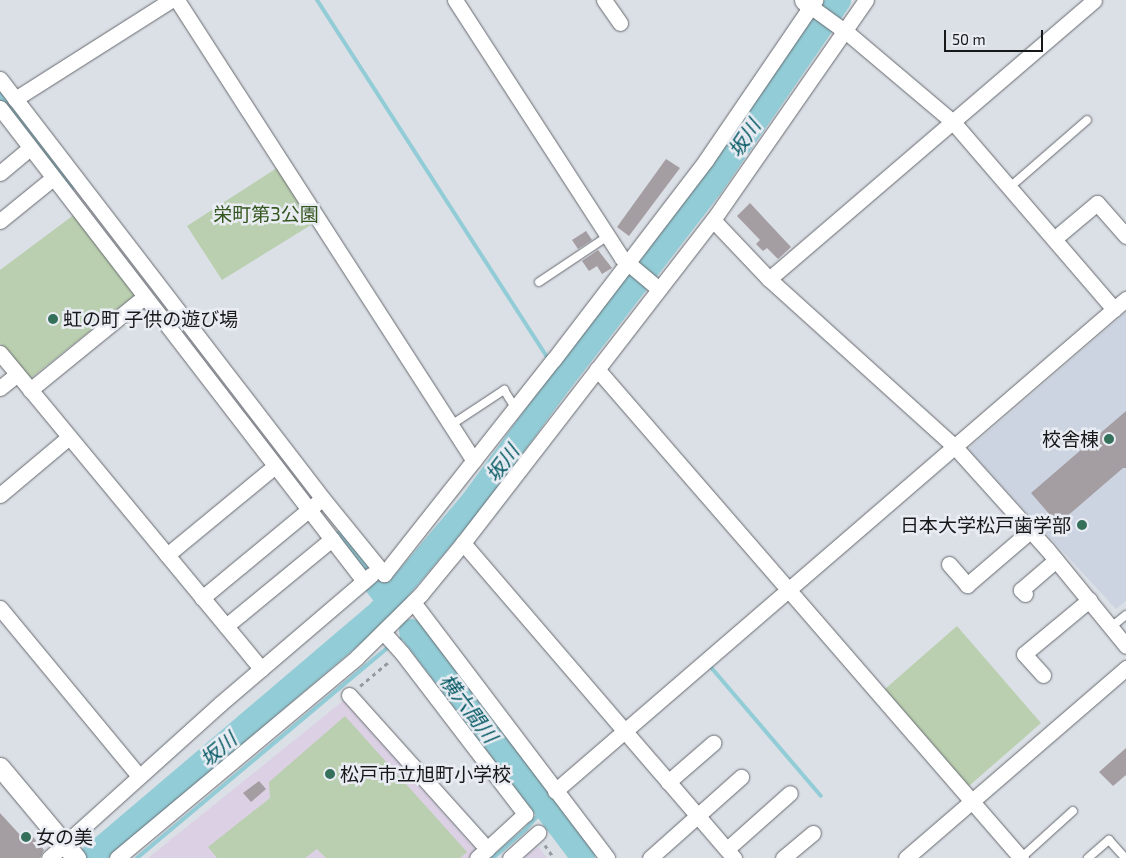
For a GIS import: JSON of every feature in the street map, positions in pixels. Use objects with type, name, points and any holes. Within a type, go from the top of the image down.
[{"type":"street","points":[[15,99],[170,0]]},
{"type":"street","points":[[177,0],[474,461]]},
{"type":"street","points":[[455,0],[608,236],[629,265],[657,287]]},
{"type":"street","points":[[604,0],[620,23]]},
{"type":"street","points":[[116,858],[387,629],[410,604],[462,543],[597,369],[657,287],[713,220],[841,29],[866,0]]},
{"type":"street","points":[[769,279],[1094,0]]},
{"type":"street","points":[[0,108],[332,540],[372,574],[384,574],[629,265],[706,160],[811,4],[953,122],[1054,238],[1120,304],[555,791]]},
{"type":"street","points":[[0,79],[323,499],[372,574]]},
{"type":"street","points":[[0,173],[30,148]]},
{"type":"street","points":[[0,222],[52,178]]},
{"type":"street","points":[[1054,238],[1097,203],[1126,236]]},
{"type":"street","points":[[713,220],[769,279],[955,447],[1056,560],[1126,646]]},
{"type":"street","points":[[30,390],[144,297]]},
{"type":"street","points":[[0,353],[68,438],[261,669]]},
{"type":"street","points":[[597,369],[789,588],[1021,858]]},
{"type":"street","points":[[0,388],[17,374]]},
{"type":"street","points":[[0,495],[68,438]]},
{"type":"street","points":[[167,555],[275,466]]},
{"type":"street","points":[[202,598],[323,499]]},
{"type":"street","points":[[949,564],[967,585],[1030,531]]},
{"type":"street","points":[[226,626],[332,540]]},
{"type":"street","points":[[462,543],[731,854],[790,793]]},
{"type":"street","points":[[1024,594],[1021,590],[1056,560]]},
{"type":"street","points":[[49,858],[72,852],[139,776],[372,574]]},
{"type":"street","points":[[1043,675],[1024,654],[1089,600]]},
{"type":"street","points":[[410,604],[606,858]]},
{"type":"street","points":[[0,608],[139,776]]},
{"type":"street","points":[[349,695],[482,853],[525,814],[398,650],[387,629]]},
{"type":"street","points":[[906,858],[1126,668]]},
{"type":"street","points":[[668,782],[713,743]]},
{"type":"street","points":[[0,767],[72,852]]},
{"type":"street","points":[[650,858],[741,777]]},
{"type":"street","points":[[783,858],[813,832]]},
{"type":"street","points":[[510,858],[538,833]]},
{"type":"lane","points":[[1010,187],[1087,120]]},
{"type":"lane","points":[[539,282],[608,236]]},
{"type":"lane","points":[[451,425],[504,390],[512,403]]},
{"type":"lane","points":[[1111,627],[1126,614]]},
{"type":"lane","points":[[1021,858],[1073,811]]},
{"type":"lane","points":[[1088,858],[1109,840],[1125,858]]},
{"type":"path","points":[[349,695],[398,650]]},
{"type":"shaded area","name":"日本大学松戸歯学部","points":[[1126,312],[1126,601],[1116,609],[968,449]]},
{"type":"shaded area","name":"松戸市立旭町小学校","points":[[343,701],[474,848],[476,854],[471,858],[148,858]]},
{"type":"shaded area","points":[[539,847],[547,858],[524,858],[533,850]]},
{"type":"green space","name":"栄町第3公園","points":[[280,166],[319,220],[222,280],[187,226]]},
{"type":"green space","name":"虹の町 子供の遊び場","points":[[75,214],[136,294],[30,379],[0,343],[0,270]]},
{"type":"green space","points":[[957,626],[1041,723],[969,786],[885,689]]},
{"type":"green space","name":"松戸市立旭町小学校","points":[[345,716],[467,852],[460,858],[326,858],[317,849],[305,858],[217,858],[208,847],[270,798],[269,782]]},
{"type":"building","points":[[666,159],[680,168],[629,236],[617,227]]},
{"type":"building","points":[[750,203],[791,247],[778,259],[767,248],[763,251],[756,244],[760,240],[737,216]]},
{"type":"building","points":[[586,231],[592,240],[578,249],[572,240]]},
{"type":"building","points":[[598,250],[612,268],[602,274],[597,266],[589,271],[582,261]]},
{"type":"building","name":"校舎棟","points":[[1126,411],[1126,468],[1123,468],[1058,524],[1031,493]]},
{"type":"building","points":[[1126,748],[1126,775],[1113,786],[1099,772]]},
{"type":"building","points":[[259,781],[266,789],[251,802],[243,793]]},
{"type":"building","points":[[0,813],[21,836],[28,831],[44,850],[40,858],[0,858]]},
{"type":"waterway","points":[[317,0],[546,356]]},
{"type":"waterway","name":"坂川","points":[[90,858],[380,611],[472,502],[555,389],[710,188],[839,0]]},
{"type":"waterway","points":[[0,95],[65,181]]},
{"type":"waterway","points":[[343,542],[388,600]]},
{"type":"waterway","points":[[396,642],[411,631]]},
{"type":"waterway","name":"横六間川","points":[[411,631],[583,858]]},
{"type":"waterway","points":[[137,858],[390,646]]},
{"type":"waterway","points":[[709,665],[821,796]]},
{"type":"waterway","points":[[493,858],[525,830],[545,808]]},
{"type":"place","name":"虹の町 子供の遊び場","points":[[53,319]]},
{"type":"place","name":"校舎棟","points":[[1109,439]]},
{"type":"place","name":"日本大学松戸歯学部","points":[[1082,525]]},
{"type":"place","name":"松戸市立旭町小学校","points":[[330,774]]},
{"type":"place","name":"女の美","points":[[26,837]]}]
